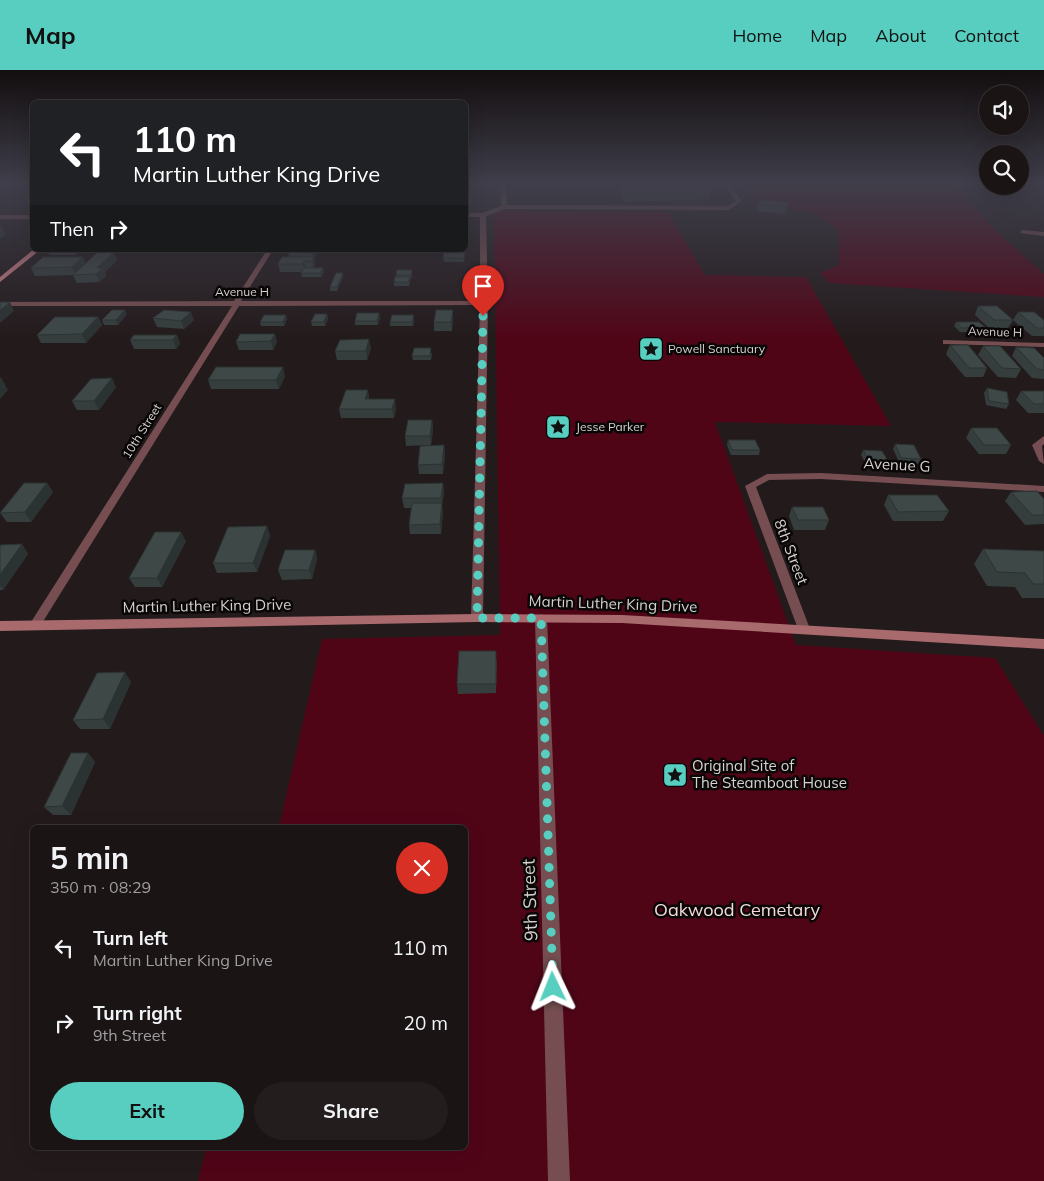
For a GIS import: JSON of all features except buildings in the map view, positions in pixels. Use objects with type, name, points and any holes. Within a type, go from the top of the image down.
[{"type":"main road","points":[[0,280],[35,252]]},
{"type":"street","points":[[477,618],[484,303],[483,235]]},
{"type":"street","name":"10th Street","points":[[34,625],[269,252]]},
{"type":"street","name":"Avenue H","points":[[0,304],[484,303]]},
{"type":"street","name":"Avenue H","points":[[946,342],[1044,345]]},
{"type":"street","points":[[1042,440],[1037,445],[1044,461]]},
{"type":"street","name":"Avenue G","points":[[750,486],[767,477],[821,476],[1044,489]]},
{"type":"street","name":"8th Street","points":[[750,486],[804,629]]},
{"type":"street","name":"Martin Luther King Drive","points":[[0,626],[477,618],[622,619],[1044,644]]},
{"type":"street","name":"9th Street","points":[[541,618],[559,1181]]},
{"type":"green space","name":"Oakwood Cemetary","points":[[494,235],[681,235],[705,275],[806,277],[891,426],[715,422],[796,645],[995,658],[1044,736],[1044,1181],[198,1181],[206,1150],[468,1150],[468,825],[279,825],[322,639],[500,635]]},
{"type":"green space","points":[[839,235],[1000,235],[1044,274],[1044,297],[830,283],[820,273],[839,265]]},
{"type":"place","name":"Powell Sanctuary","points":[[651,349]]},
{"type":"place","name":"Jesse Parker","points":[[558,427]]},
{"type":"place","name":"Original Site of The Steamboat House","points":[[675,775]]},
{"type":"route","points":[[483,316],[477,618],[541,618],[553,987]]}]
